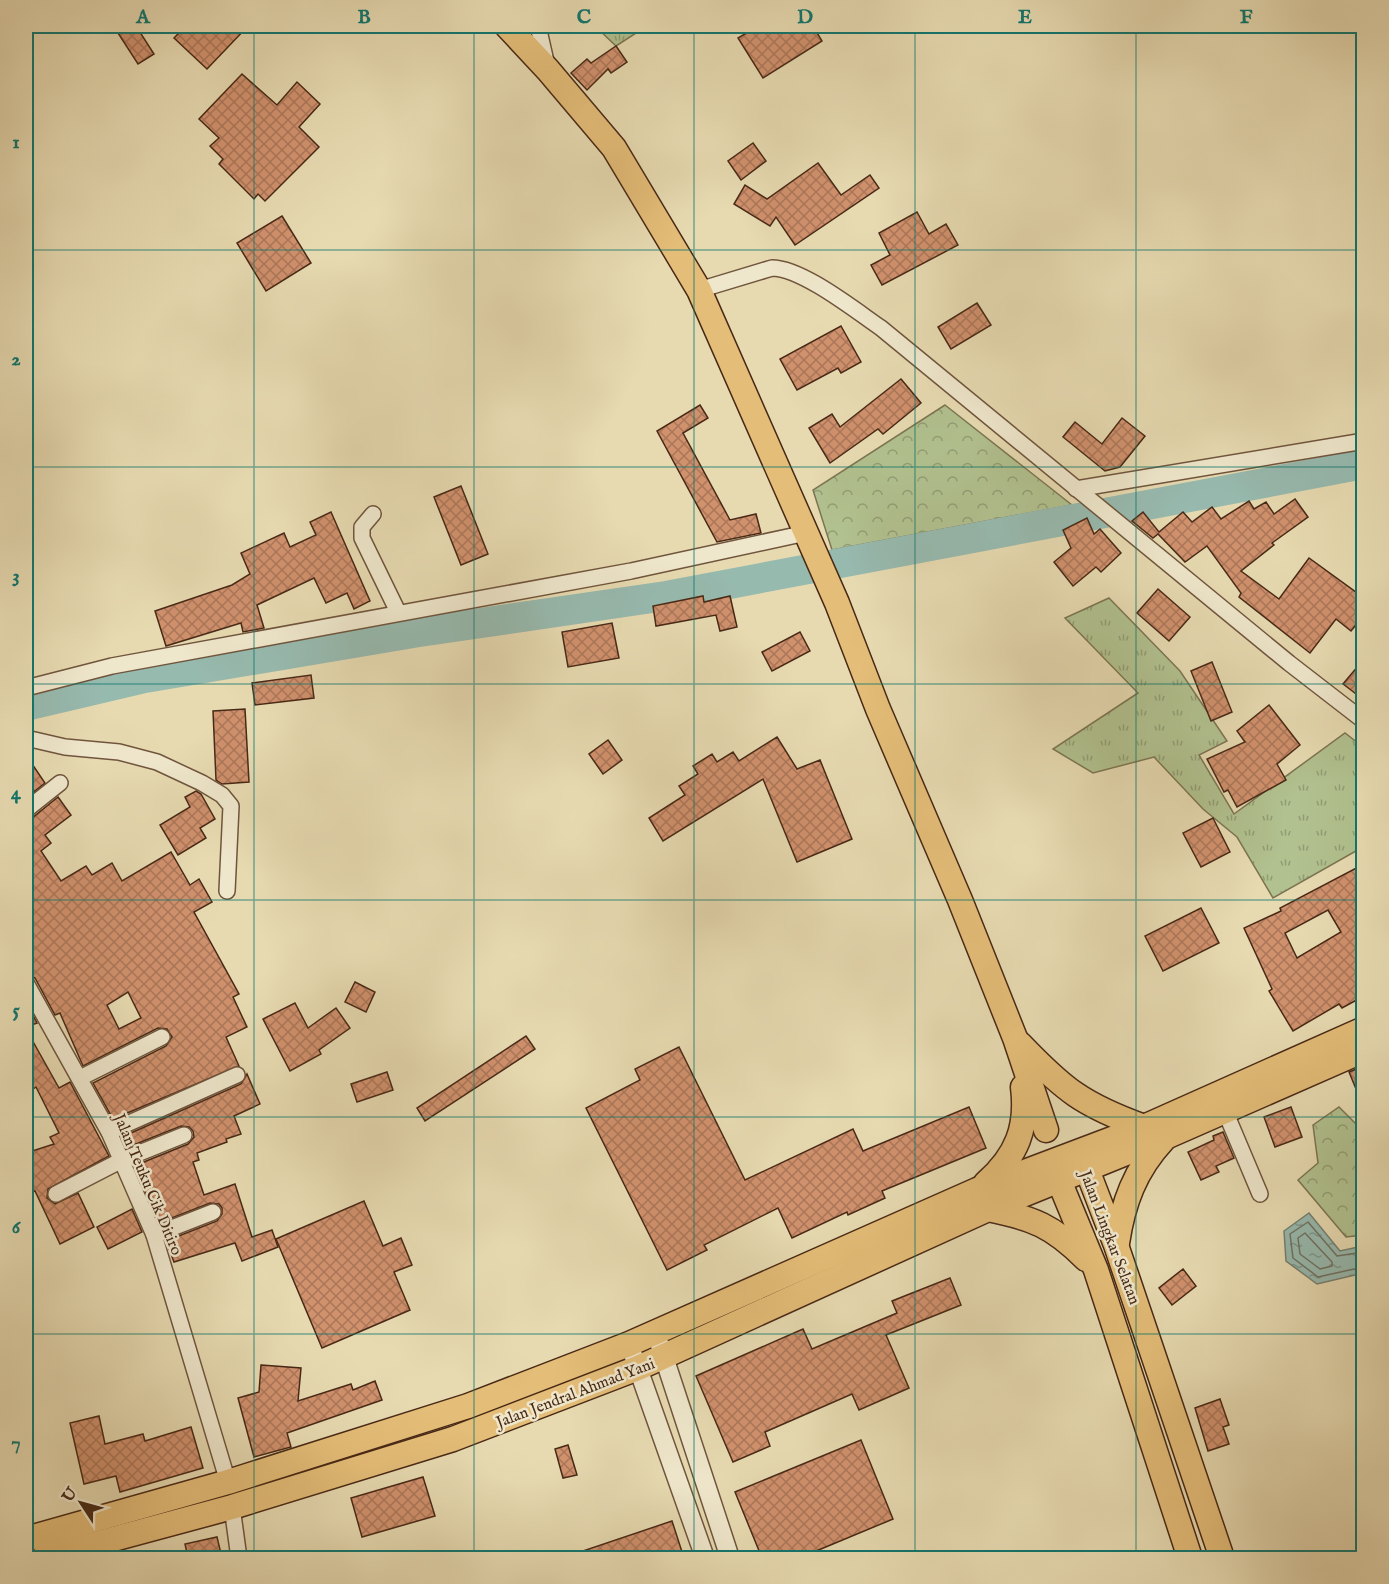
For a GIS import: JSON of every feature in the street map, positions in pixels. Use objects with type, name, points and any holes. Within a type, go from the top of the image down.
[{"type":"highway","points":[[507,26],[548,70],[614,148],[699,290],[822,570],[882,720],[960,900],[1016,1042],[1046,1130]]},
{"type":"highway","points":[[1078,1160],[1144,1126],[1364,1029]]},
{"type":"highway","points":[[1016,1042],[1056,1082],[1086,1104],[1144,1126]]},
{"type":"highway","points":[[1016,1042],[1025,1106],[1024,1129],[1011,1156],[983,1199],[1061,1234],[1096,1270]]},
{"type":"highway","points":[[1078,1160],[1168,1136],[1364,1050]]},
{"type":"highway","name":"Jalan Lingkar Selatan","points":[[1190,1558],[1096,1270],[1048,1172],[1042,1135],[1046,1130],[1057,1135],[1078,1160],[1116,1245],[1222,1558]]},
{"type":"highway","points":[[1116,1245],[1122,1211],[1130,1190],[1147,1158],[1168,1136]]},
{"type":"highway","name":"Jalan Jendral Ahmad Yani","points":[[43,1558],[231,1507],[453,1439],[638,1368],[932,1223],[983,1199],[1078,1160]]},
{"type":"highway","name":"Jalan Jendral Ahmad Yani","points":[[26,1539],[228,1482],[468,1406],[932,1223]]},
{"type":"street","points":[[538,26],[548,70]]},
{"type":"street","points":[[699,290],[772,268],[781,268],[819,286],[881,328],[1364,721]]},
{"type":"street","points":[[1079,491],[1364,441]]},
{"type":"street","points":[[373,514],[362,527],[362,538],[398,612]]},
{"type":"street","points":[[26,688],[112,666],[631,571],[807,536]]},
{"type":"street","points":[[26,738],[65,747],[119,752],[157,762],[222,795],[231,806],[227,891]]},
{"type":"street","points":[[27,806],[60,783]]},
{"type":"street","name":"Jalan Teuku Cik Ditiro","points":[[26,982],[109,1132],[154,1235],[228,1482]]},
{"type":"street","points":[[80,1078],[162,1037]]},
{"type":"street","points":[[109,1132],[237,1075]]},
{"type":"street","points":[[1225,1111],[1260,1194]]},
{"type":"street","points":[[56,1194],[122,1160],[184,1135]]},
{"type":"street","points":[[154,1235],[213,1212]]},
{"type":"street","points":[[655,1332],[665,1356],[730,1558]]},
{"type":"street","points":[[629,1344],[705,1558]]},
{"type":"street","points":[[231,1507],[239,1558]]},
{"type":"green space","points":[[595,26],[647,26],[616,46]]},
{"type":"green space","points":[[945,405],[1072,505],[832,550],[813,490]]},
{"type":"green space","points":[[1109,598],[1180,671],[1227,741],[1199,755],[1234,814],[1345,733],[1363,747],[1363,847],[1273,898],[1237,837],[1203,809],[1154,757],[1093,773],[1053,749],[1138,693],[1065,618]]},
{"type":"green space","points":[[1339,1107],[1363,1131],[1363,1235],[1346,1237],[1298,1180],[1318,1163],[1313,1125]]},
{"type":"water","points":[[1309,1213],[1340,1251],[1363,1246],[1363,1280],[1355,1275],[1317,1284],[1286,1261],[1284,1231]]},
{"type":"building","points":[[130,26],[136,26],[154,54],[138,64],[118,33]]},
{"type":"building","points":[[186,26],[248,26],[207,69],[174,38]]},
{"type":"building","points":[[758,26],[813,26],[822,41],[763,78],[738,38]]},
{"type":"building","points":[[616,46],[627,62],[611,73],[608,69],[587,90],[571,73],[587,59],[591,63]]},
{"type":"building","points":[[242,74],[277,105],[297,82],[320,104],[299,127],[319,147],[265,201],[258,194],[254,199],[219,164],[223,159],[210,146],[219,138],[199,119]]},
{"type":"building","points":[[753,143],[766,161],[741,180],[728,161]]},
{"type":"building","points":[[818,163],[841,195],[870,175],[879,188],[795,245],[776,217],[770,226],[734,204],[745,185],[767,199]]},
{"type":"building","points":[[917,212],[929,234],[946,224],[958,245],[882,285],[871,265],[890,255],[879,233]]},
{"type":"building","points":[[282,216],[311,263],[266,291],[237,243]]},
{"type":"building","points":[[977,303],[991,325],[951,349],[938,327]]},
{"type":"building","points":[[841,326],[861,362],[841,373],[838,368],[797,390],[780,359]]},
{"type":"building","points":[[901,379],[921,403],[883,434],[878,429],[830,463],[809,428],[832,414],[840,427]]},
{"type":"building","points":[[700,405],[708,418],[683,433],[730,520],[756,514],[761,533],[717,542],[657,431]]},
{"type":"building","points":[[1122,418],[1145,436],[1120,467],[1105,471],[1063,437],[1075,422],[1102,444]]},
{"type":"building","points":[[461,486],[488,554],[461,565],[434,497]]},
{"type":"building","points":[[1295,499],[1308,517],[1272,543],[1274,545],[1241,571],[1279,599],[1309,558],[1364,598],[1364,615],[1351,631],[1336,619],[1310,653],[1239,597],[1241,593],[1207,546],[1185,562],[1158,534],[1153,538],[1132,521],[1143,512],[1159,532],[1183,512],[1192,522],[1212,507],[1221,519],[1249,501],[1254,509],[1266,502],[1274,514]]},
{"type":"building","points":[[331,512],[370,601],[354,609],[347,593],[326,603],[314,578],[257,605],[264,628],[243,632],[241,623],[166,646],[155,611],[232,585],[250,574],[241,553],[284,533],[290,547],[316,535],[310,522]]},
{"type":"building","points":[[1087,518],[1094,534],[1100,529],[1121,553],[1101,572],[1096,567],[1073,586],[1054,562],[1071,548],[1063,530]]},
{"type":"building","points":[[1158,589],[1190,617],[1169,641],[1137,613]]},
{"type":"building","points":[[703,596],[704,602],[730,596],[737,627],[720,631],[716,615],[656,626],[653,606]]},
{"type":"building","points":[[612,623],[619,658],[568,667],[562,632]]},
{"type":"building","points":[[800,632],[810,651],[772,671],[762,652]]},
{"type":"building","points":[[1364,659],[1364,700],[1343,684]]},
{"type":"building","points":[[1212,662],[1232,712],[1211,721],[1191,671]]},
{"type":"building","points":[[311,675],[314,698],[255,705],[252,683]]},
{"type":"building","points":[[1269,705],[1300,745],[1277,764],[1286,780],[1237,807],[1228,790],[1224,792],[1207,759],[1245,742],[1237,731]]},
{"type":"building","points":[[245,709],[249,782],[222,784],[216,780],[213,711]]},
{"type":"building","points":[[777,737],[797,769],[820,760],[852,839],[797,862],[763,779],[663,841],[649,818],[685,795],[679,786],[698,774],[693,766],[712,754],[717,762],[733,752],[739,761]]},
{"type":"building","points":[[608,740],[622,760],[603,774],[589,754]]},
{"type":"building","points":[[26,755],[45,783],[26,798]]},
{"type":"building","points":[[196,791],[201,794],[215,819],[200,828],[206,838],[178,855],[160,825],[190,807],[185,797]]},
{"type":"building","points":[[58,797],[71,815],[45,835],[51,843],[41,851],[61,881],[86,866],[92,875],[112,863],[122,881],[171,852],[190,885],[199,879],[212,902],[194,912],[239,994],[233,997],[247,1027],[226,1037],[239,1066],[113,1119],[93,1083],[166,1046],[172,1037],[167,1029],[158,1028],[83,1066],[60,1013],[55,1015],[35,978],[26,973],[26,819],[32,818]],"holes":[[[128,992],[141,1018],[119,1029],[107,1005]]]},
{"type":"building","points":[[1213,818],[1230,852],[1201,867],[1183,833]]},
{"type":"building","points":[[1364,864],[1364,996],[1342,1008],[1339,1004],[1293,1031],[1269,991],[1272,989],[1244,928],[1281,911],[1280,908]],"holes":[[[1328,910],[1341,932],[1297,958],[1285,933]]]},
{"type":"building","points":[[1201,908],[1219,943],[1163,971],[1145,936]]},
{"type":"building","points":[[355,982],[375,992],[366,1012],[345,1002]]},
{"type":"building","points":[[26,1002],[37,1023],[26,1027]]},
{"type":"building","points":[[295,1003],[308,1028],[336,1008],[350,1028],[319,1050],[321,1054],[290,1071],[263,1019]]},
{"type":"building","points":[[26,1029],[59,1088],[70,1082],[109,1156],[48,1189],[47,1198],[55,1204],[78,1193],[94,1227],[60,1244],[35,1191],[26,1194],[26,1153],[54,1144],[50,1137],[59,1133],[36,1087],[26,1094]]},
{"type":"building","points":[[526,1036],[535,1049],[425,1121],[417,1108]]},
{"type":"building","points":[[679,1047],[745,1180],[853,1129],[863,1151],[969,1107],[986,1148],[882,1191],[885,1198],[848,1215],[847,1212],[792,1238],[778,1208],[704,1245],[707,1250],[667,1270],[586,1108],[640,1080],[635,1069]]},
{"type":"building","points":[[1364,1066],[1364,1105],[1363,1106],[1349,1072]]},
{"type":"building","points":[[387,1072],[393,1090],[357,1102],[351,1084]]},
{"type":"building","points":[[247,1074],[260,1104],[234,1116],[241,1134],[197,1153],[199,1160],[193,1162],[204,1195],[235,1184],[252,1237],[272,1230],[278,1247],[242,1261],[235,1243],[174,1262],[166,1241],[217,1221],[222,1214],[222,1208],[219,1204],[210,1203],[159,1223],[134,1166],[188,1144],[194,1137],[193,1131],[189,1127],[181,1126],[126,1148],[122,1137],[241,1084]]},
{"type":"building","points":[[1291,1107],[1302,1137],[1275,1147],[1264,1117]]},
{"type":"building","points":[[1223,1132],[1234,1158],[1216,1166],[1219,1172],[1201,1180],[1188,1152],[1214,1140],[1213,1136]]},
{"type":"building","points":[[364,1201],[383,1246],[401,1238],[412,1265],[394,1272],[410,1310],[322,1348],[276,1239]]},
{"type":"building","points":[[132,1209],[142,1232],[108,1249],[97,1227]]},
{"type":"building","points":[[1183,1269],[1196,1286],[1172,1305],[1159,1288]]},
{"type":"building","points":[[950,1278],[961,1305],[886,1335],[909,1388],[859,1410],[852,1394],[765,1432],[770,1446],[733,1462],[696,1376],[803,1329],[812,1349],[897,1313],[892,1301]]},
{"type":"building","points":[[261,1365],[301,1368],[298,1401],[351,1384],[353,1390],[375,1381],[382,1400],[287,1433],[291,1447],[254,1457],[238,1398],[259,1392]]},
{"type":"building","points":[[1220,1399],[1229,1425],[1223,1427],[1229,1444],[1208,1451],[1195,1408]]},
{"type":"building","points":[[99,1416],[105,1444],[143,1434],[145,1441],[191,1427],[203,1468],[120,1492],[116,1476],[84,1484],[70,1423]]},
{"type":"building","points":[[861,1440],[893,1519],[809,1554],[811,1558],[762,1558],[735,1492]]},
{"type":"building","points":[[568,1445],[577,1475],[563,1478],[555,1449]]},
{"type":"building","points":[[423,1477],[435,1516],[362,1537],[351,1498]]},
{"type":"building","points":[[672,1521],[684,1558],[568,1558],[568,1556]]},
{"type":"building","points":[[217,1537],[222,1558],[188,1558],[185,1544]]},
{"type":"waterway","points":[[26,706],[145,678],[419,632],[666,596],[1364,464]]}]
